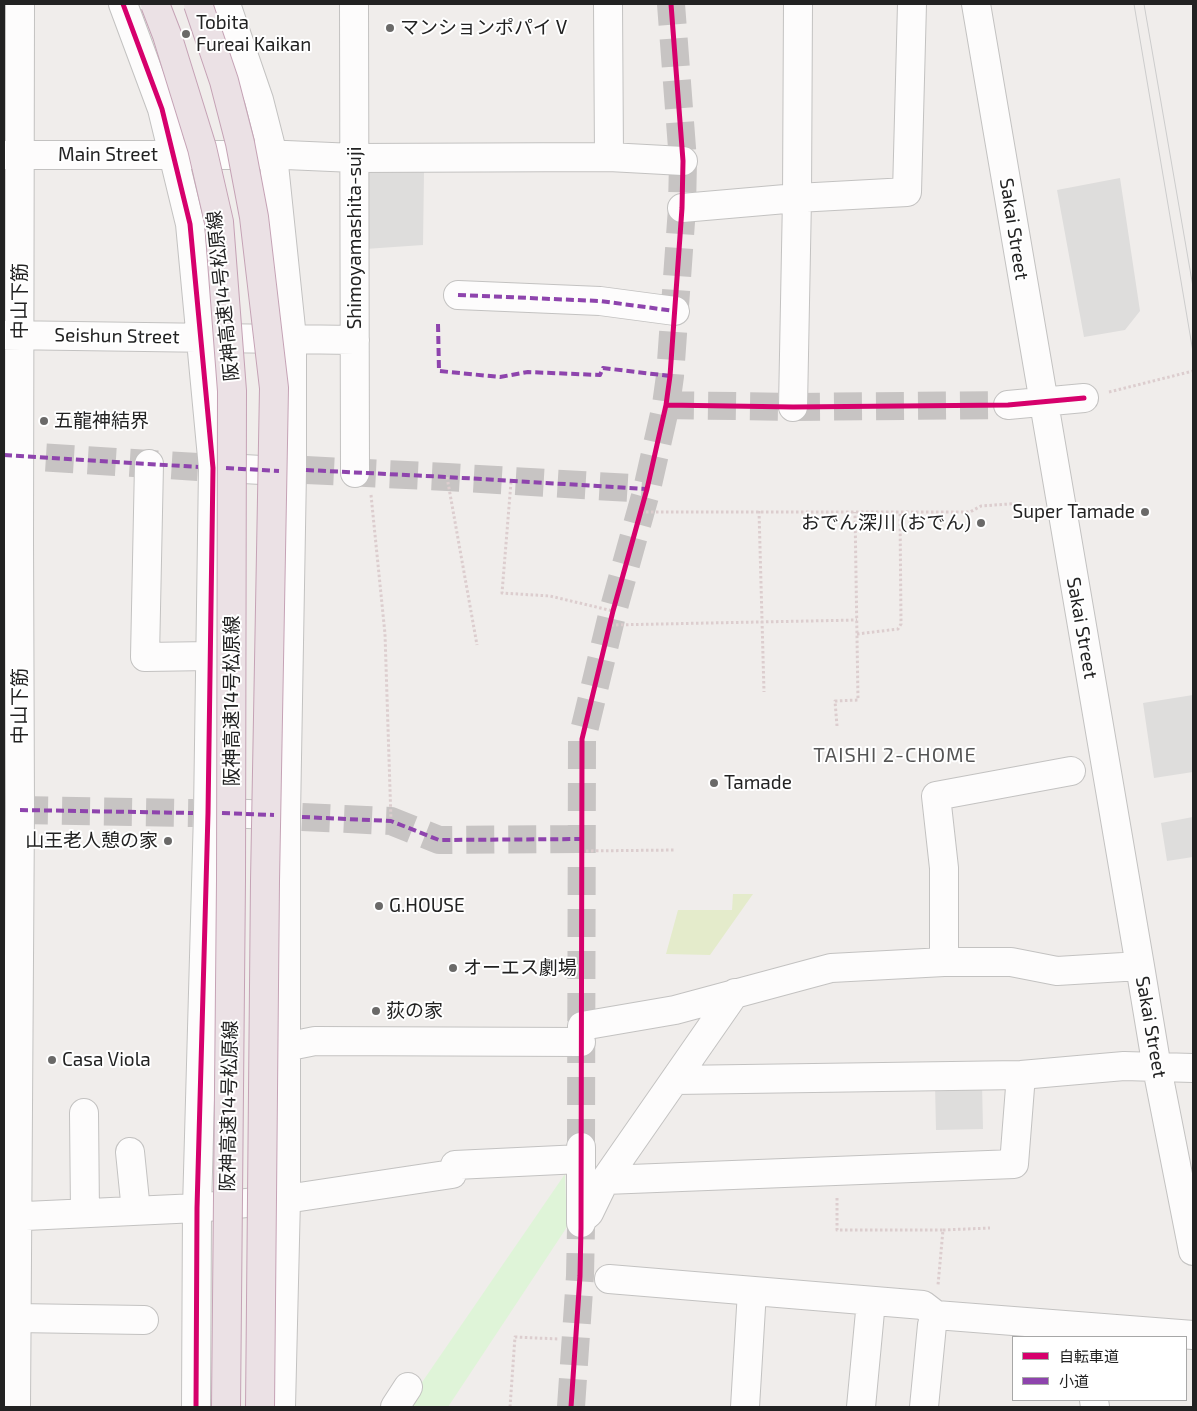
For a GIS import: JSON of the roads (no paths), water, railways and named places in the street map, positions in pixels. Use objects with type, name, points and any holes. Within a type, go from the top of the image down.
[{"type":"highway","name":"阪神高速14号松原線","points":[[155,4],[167,35],[202,148],[218,222],[232,391],[231,871],[226,1407]]},
{"type":"highway","name":"阪神高速14号松原線","points":[[198,4],[224,81],[240,143],[254,217],[274,388],[265,881],[260,1407]]},
{"type":"street","name":"中山下筋","points":[[16,1407],[16,1318],[10,1217],[12,155],[20,4]]},
{"type":"street","points":[[123,4],[162,109],[190,224],[213,468],[208,813],[197,1208],[196,1407]]},
{"type":"street","points":[[226,4],[259,100],[273,155],[292,338],[292,480],[286,826],[286,1199],[281,1407]]},
{"type":"street","name":"Shimoyamashita-suji","points":[[354,4],[355,340],[363,483]]},
{"type":"street","points":[[608,4],[609,157]]},
{"type":"street","points":[[793,408],[798,4]]},
{"type":"street","points":[[682,208],[797,198],[907,192],[912,4]]},
{"type":"street","name":"Sakai Street","points":[[976,4],[1140,966],[1193,1251]]},
{"type":"street","name":"Main Street","points":[[12,155],[273,155],[354,158],[609,157],[683,161]]},
{"type":"street","points":[[458,295],[600,301],[674,311]]},
{"type":"street","name":"Seishun Street","points":[[12,335],[355,340]]},
{"type":"street","points":[[1008,404],[1043,403],[1084,398]]},
{"type":"street","points":[[149,464],[145,657],[210,656]]},
{"type":"street","points":[[226,468],[279,471]]},
{"type":"street","points":[[944,962],[944,868],[936,796],[1071,771]]},
{"type":"street","points":[[222,813],[274,815]]},
{"type":"street","points":[[285,1047],[315,1041],[582,1034],[831,968],[944,962],[1011,962],[1057,971],[1140,966]]},
{"type":"street","points":[[10,1217],[197,1208],[286,1199],[452,1174],[455,1165],[581,1153],[581,1224],[589,1213],[606,1180],[735,993]]},
{"type":"street","points":[[675,1080],[1021,1075],[1124,1066],[1193,1068]]},
{"type":"street","points":[[606,1180],[1014,1164],[1021,1075]]},
{"type":"street","points":[[84,1113],[85,1213]]},
{"type":"street","points":[[130,1152],[136,1211]]},
{"type":"street","points":[[609,1279],[924,1305],[936,1315],[1085,1332],[1193,1335]]},
{"type":"street","points":[[745,1407],[752,1291]]},
{"type":"street","points":[[861,1407],[871,1300]]},
{"type":"street","points":[[924,1407],[932,1325],[936,1315]]},
{"type":"street","points":[[16,1318],[144,1320]]},
{"type":"tunnel","points":[[581,1147],[582,739],[613,611],[647,489],[666,405],[670,376],[682,208],[683,161],[671,4]]},
{"type":"tunnel","points":[[666,405],[793,407],[1008,405]]},
{"type":"tunnel","points":[[4,455],[198,467]]},
{"type":"tunnel","points":[[306,470],[647,489]]},
{"type":"tunnel","points":[[20,810],[193,813]]},
{"type":"tunnel","points":[[302,817],[391,821],[439,840],[582,839]]},
{"type":"tunnel","points":[[571,1407],[580,1276],[581,1228]]},
{"type":"tram line","points":[[1134,4],[1193,352]]},
{"type":"tram line","points":[[1144,4],[1193,287]]},
{"type":"place","name":"マンションポパイⅤ","points":[[390,28]]},
{"type":"place","name":"Tobita Fureai Kaikan","points":[[186,34]]},
{"type":"place","name":"五龍神結界","points":[[44,421]]},
{"type":"place","name":"Super Tamade","points":[[1145,512]]},
{"type":"place","name":"おでん深川 (おでん)","points":[[981,523]]},
{"type":"place","name":"Tamade","points":[[714,783]]},
{"type":"place","name":"山王老人憩の家","points":[[168,841]]},
{"type":"place","name":"G.HOUSE","points":[[379,906]]},
{"type":"place","name":"オーエス劇場","points":[[453,968]]},
{"type":"place","name":"荻の家","points":[[376,1011]]},
{"type":"place","name":"Casa Viola","points":[[52,1060]]},
{"type":"district","name":"TAISHI 2-CHOME","points":[[895,755]]}]
